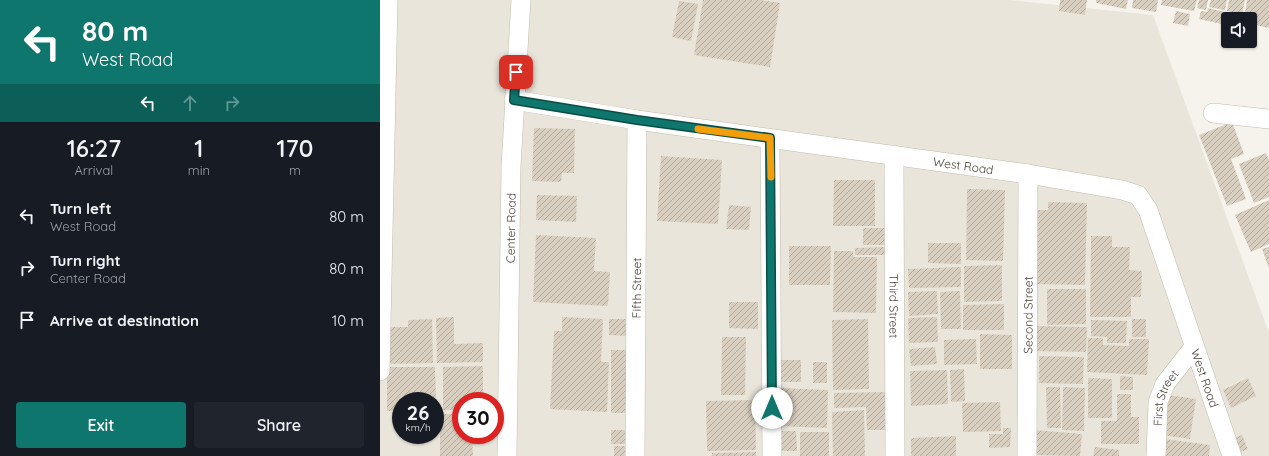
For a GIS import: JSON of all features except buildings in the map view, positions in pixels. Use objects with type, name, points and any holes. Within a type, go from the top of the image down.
[{"type":"street","points":[[380,371],[388,0]]},
{"type":"street","name":"Center Road","points":[[508,456],[511,166],[518,0]]},
{"type":"street","name":"West Road","points":[[514,100],[637,120],[1028,174],[1122,190],[1138,196],[1148,210],[1232,456]]},
{"type":"street","points":[[1213,113],[1269,118]]},
{"type":"street","name":"Fifth Street","points":[[635,456],[637,120]]},
{"type":"street","points":[[770,138],[772,456]]},
{"type":"street","name":"Third Street","points":[[894,155],[895,456]]},
{"type":"street","name":"Second Street","points":[[1027,456],[1028,174]]},
{"type":"street","name":"First Street","points":[[1156,456],[1158,402],[1165,384],[1194,347]]},
{"type":"shaded area","points":[[380,0],[1008,0],[1153,15],[1269,333],[1269,456],[380,456]]},
{"type":"slow traffic","points":[[698,129],[770,138],[771,177]]},
{"type":"route","points":[[516,72],[514,100],[637,120],[770,138],[772,408]]}]
